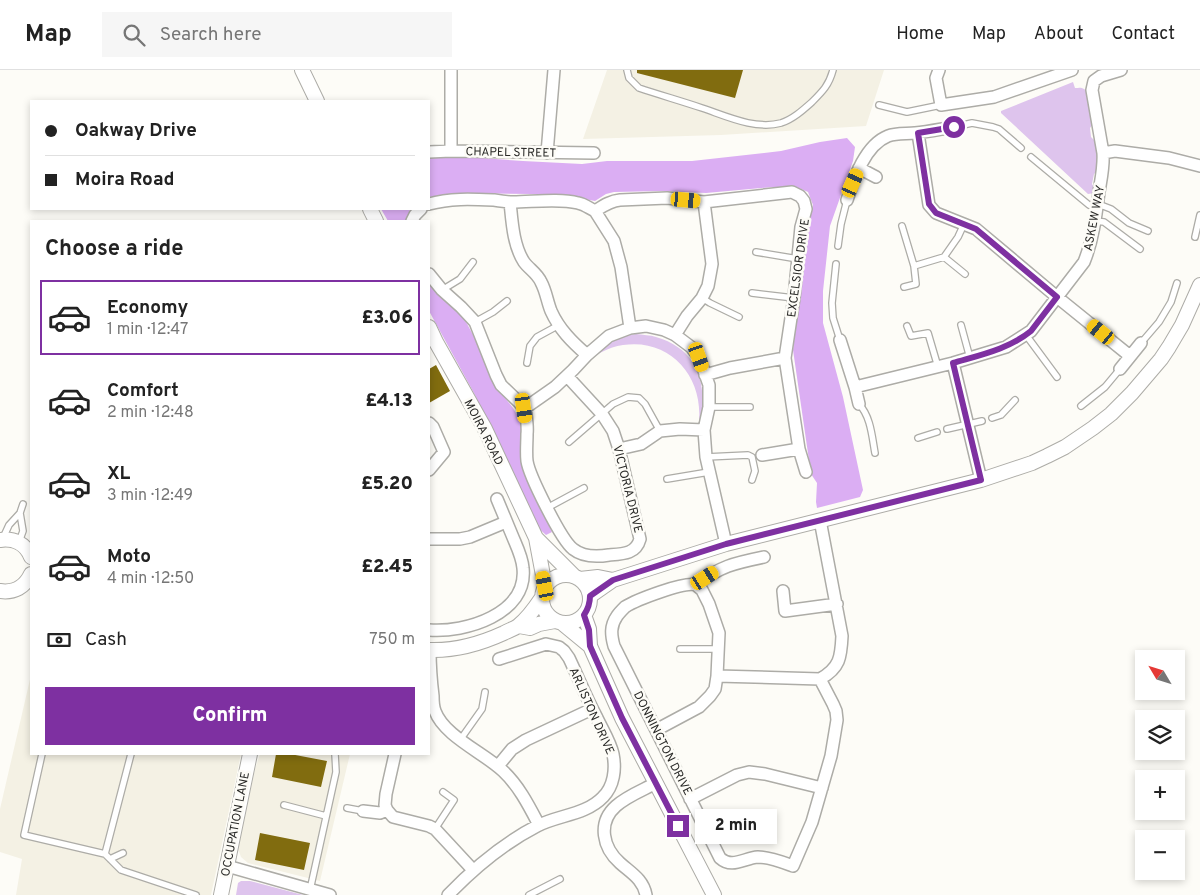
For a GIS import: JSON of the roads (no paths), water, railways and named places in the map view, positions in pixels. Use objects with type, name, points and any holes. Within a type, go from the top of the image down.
[{"type":"street","points":[[302,70],[317,100]]},
{"type":"street","points":[[451,70],[451,151]]},
{"type":"street","points":[[547,152],[554,70]]},
{"type":"street","points":[[939,70],[936,78],[941,105],[994,98],[1072,70]]},
{"type":"street","name":"ASKEW WAY","points":[[855,387],[938,367],[1006,347],[1031,331],[1084,262],[1094,221],[1104,163],[1092,90],[1094,81],[1101,76],[1121,70]]},
{"type":"street","points":[[847,200],[859,168],[870,151],[889,135],[918,133],[954,127]]},
{"type":"street","points":[[918,133],[929,204],[936,213],[976,229],[1130,356]]},
{"type":"street","points":[[1103,153],[1115,151],[1160,157],[1200,166]]},
{"type":"street","name":"CHAPEL STREET","points":[[430,152],[594,153]]},
{"type":"street","points":[[859,168],[876,176]]},
{"type":"street","name":"EXCELSIOR DRIVE","points":[[595,211],[613,200],[654,198],[704,202],[792,192],[804,201],[806,209],[801,227],[786,358],[799,448],[806,472]]},
{"type":"street","points":[[430,204],[450,199],[462,199],[510,202],[564,201],[577,202],[587,206],[595,211],[614,242],[621,267],[630,328]]},
{"type":"street","points":[[510,202],[514,236],[522,259],[541,281],[558,325],[572,342],[587,355]]},
{"type":"street","points":[[675,335],[687,316],[702,298],[708,286],[712,264],[704,202]]},
{"type":"street","points":[[430,275],[442,290],[462,307],[475,322],[501,386],[524,408],[555,387],[609,336],[630,328],[646,326],[664,330],[675,335],[691,347],[699,357],[709,385],[709,407],[704,430],[706,457],[726,544]]},
{"type":"street","points":[[590,596],[613,580],[726,544],[981,480],[1032,464],[1065,447],[1085,433],[1110,414],[1132,393],[1161,359],[1182,326],[1200,285]]},
{"type":"street","name":"MOIRA ROAD","points":[[430,329],[485,429],[536,538],[543,593]]},
{"type":"street","points":[[840,340],[859,404]]},
{"type":"street","points":[[1120,369],[1141,342]]},
{"type":"street","points":[[705,375],[730,368],[786,358]]},
{"type":"street","points":[[953,363],[981,480]]},
{"type":"street","name":"VICTORIA DRIVE","points":[[524,408],[527,434],[527,462],[530,474],[547,508],[572,548],[578,552],[598,557],[628,553],[636,548],[640,539],[613,431],[602,414],[567,376]]},
{"type":"street","points":[[430,424],[444,452],[430,469]]},
{"type":"street","points":[[619,449],[641,444],[660,431],[680,429],[704,430]]},
{"type":"street","points":[[762,455],[799,448]]},
{"type":"street","points":[[430,630],[448,630],[474,624],[496,614],[512,603],[520,588],[524,567],[519,550],[496,500]]},
{"type":"street","points":[[717,676],[820,679],[833,670],[838,663],[841,655],[842,636],[820,520]]},
{"type":"street","points":[[430,539],[470,538],[506,522]]},
{"type":"street","name":"MOIRA ROAD","points":[[536,538],[577,577]]},
{"type":"street","points":[[1,540],[19,542],[26,547],[30,555]]},
{"type":"street","name":"DONNINGTON DRIVE","points":[[764,557],[732,564],[717,570],[696,585],[692,583],[676,587],[626,606],[613,624],[611,634],[614,646],[717,854],[723,861],[734,863],[750,858],[769,858],[793,866],[812,822],[831,756],[837,720],[836,711],[820,679]]},
{"type":"street","points":[[519,626],[530,628],[539,624],[570,623],[578,620],[584,615],[590,603],[590,596],[585,583],[577,577],[568,574],[555,577],[532,612],[519,626],[481,643],[459,648],[430,650],[432,714],[460,740],[498,766],[505,773],[529,805],[539,825]]},
{"type":"street","points":[[577,577],[598,576],[613,580]]},
{"type":"street","points":[[2,595],[23,586],[30,577]]},
{"type":"street","points":[[656,730],[699,707],[715,689],[719,633],[702,590],[696,585]]},
{"type":"street","points":[[783,591],[786,611],[836,604]]},
{"type":"street","points":[[543,593],[546,613],[590,646]]},
{"type":"street","points":[[584,615],[589,630],[590,646],[622,718],[714,895]]},
{"type":"street","name":"ARLISTON DRIVE","points":[[448,895],[473,870],[510,842],[539,825],[592,806],[603,798],[611,784],[614,770],[613,754],[564,651],[559,647],[546,644],[499,659]]},
{"type":"street","points":[[498,766],[512,749],[526,740],[592,709]]},
{"type":"street","name":"OCCUPATION LANE","points":[[221,895],[250,755]]},
{"type":"street","points":[[395,755],[386,794],[386,810],[393,817],[435,829],[473,870]]},
{"type":"street","points":[[690,798],[737,775],[749,772],[822,788]]},
{"type":"street","points":[[646,895],[643,883],[619,862],[609,850],[604,835],[604,825],[615,807],[656,783]]},
{"type":"street","points":[[363,811],[380,813],[386,810]]},
{"type":"street","points":[[227,866],[330,895]]},
{"type":"lane","points":[[627,70],[628,78],[639,88],[744,122],[762,124],[779,124],[805,109],[825,89],[833,70]]},
{"type":"lane","points":[[879,105],[906,112],[941,105]]},
{"type":"lane","points":[[954,127],[972,122],[993,127],[999,129],[1021,148]]},
{"type":"lane","points":[[1032,157],[1089,205],[1111,209],[1129,223],[1148,231]]},
{"type":"lane","points":[[838,246],[847,200]]},
{"type":"lane","points":[[1195,237],[1200,215]]},
{"type":"lane","points":[[1094,221],[1104,222],[1140,249]]},
{"type":"lane","points":[[914,266],[944,257],[958,237],[964,224]]},
{"type":"lane","points":[[902,226],[914,266],[916,284],[904,287]]},
{"type":"lane","points":[[756,252],[798,259]]},
{"type":"lane","points":[[944,257],[965,274]]},
{"type":"lane","points":[[442,290],[460,279],[473,262]]},
{"type":"lane","points":[[836,264],[832,303],[833,318],[840,340]]},
{"type":"lane","points":[[1141,342],[1159,322],[1171,302],[1177,283]]},
{"type":"lane","points":[[752,293],[794,298]]},
{"type":"lane","points":[[702,298],[739,317]]},
{"type":"lane","points":[[475,322],[493,312],[507,301]]},
{"type":"lane","points":[[527,363],[530,346],[537,337],[558,325]]},
{"type":"lane","points":[[961,325],[970,358]]},
{"type":"lane","points":[[907,326],[911,336],[928,333],[938,367]]},
{"type":"lane","points":[[1026,335],[1057,377]]},
{"type":"lane","points":[[1081,406],[1105,387],[1120,369]]},
{"type":"lane","points":[[569,442],[613,404],[628,396],[639,398],[645,404],[660,431]]},
{"type":"lane","points":[[992,418],[1001,415],[1015,400]]},
{"type":"lane","points":[[859,404],[864,409],[868,419],[875,454]]},
{"type":"lane","points":[[709,407],[750,407]]},
{"type":"lane","points":[[947,429],[982,421]]},
{"type":"lane","points":[[918,438],[937,432]]},
{"type":"lane","points":[[706,457],[748,455],[752,457],[755,471],[752,480]]},
{"type":"lane","points":[[667,478],[709,472]]},
{"type":"lane","points":[[547,508],[584,488]]},
{"type":"lane","points":[[1,540],[9,525],[20,513],[23,504]]},
{"type":"lane","points":[[19,542],[23,531],[20,513]]},
{"type":"lane","points":[[680,649],[718,649]]},
{"type":"lane","points":[[460,740],[482,709],[485,692]]},
{"type":"lane","points":[[42,755],[24,835],[105,854],[121,870],[196,895]]},
{"type":"lane","points":[[105,854],[131,755]]},
{"type":"lane","points":[[310,890],[336,772],[335,755]]},
{"type":"lane","points":[[435,829],[454,800],[443,792]]},
{"type":"lane","points":[[284,805],[326,816]]},
{"type":"lane","points":[[347,808],[363,811]]},
{"type":"lane","points":[[110,859],[122,853]]},
{"type":"lane","points":[[533,894],[560,879]]}]
